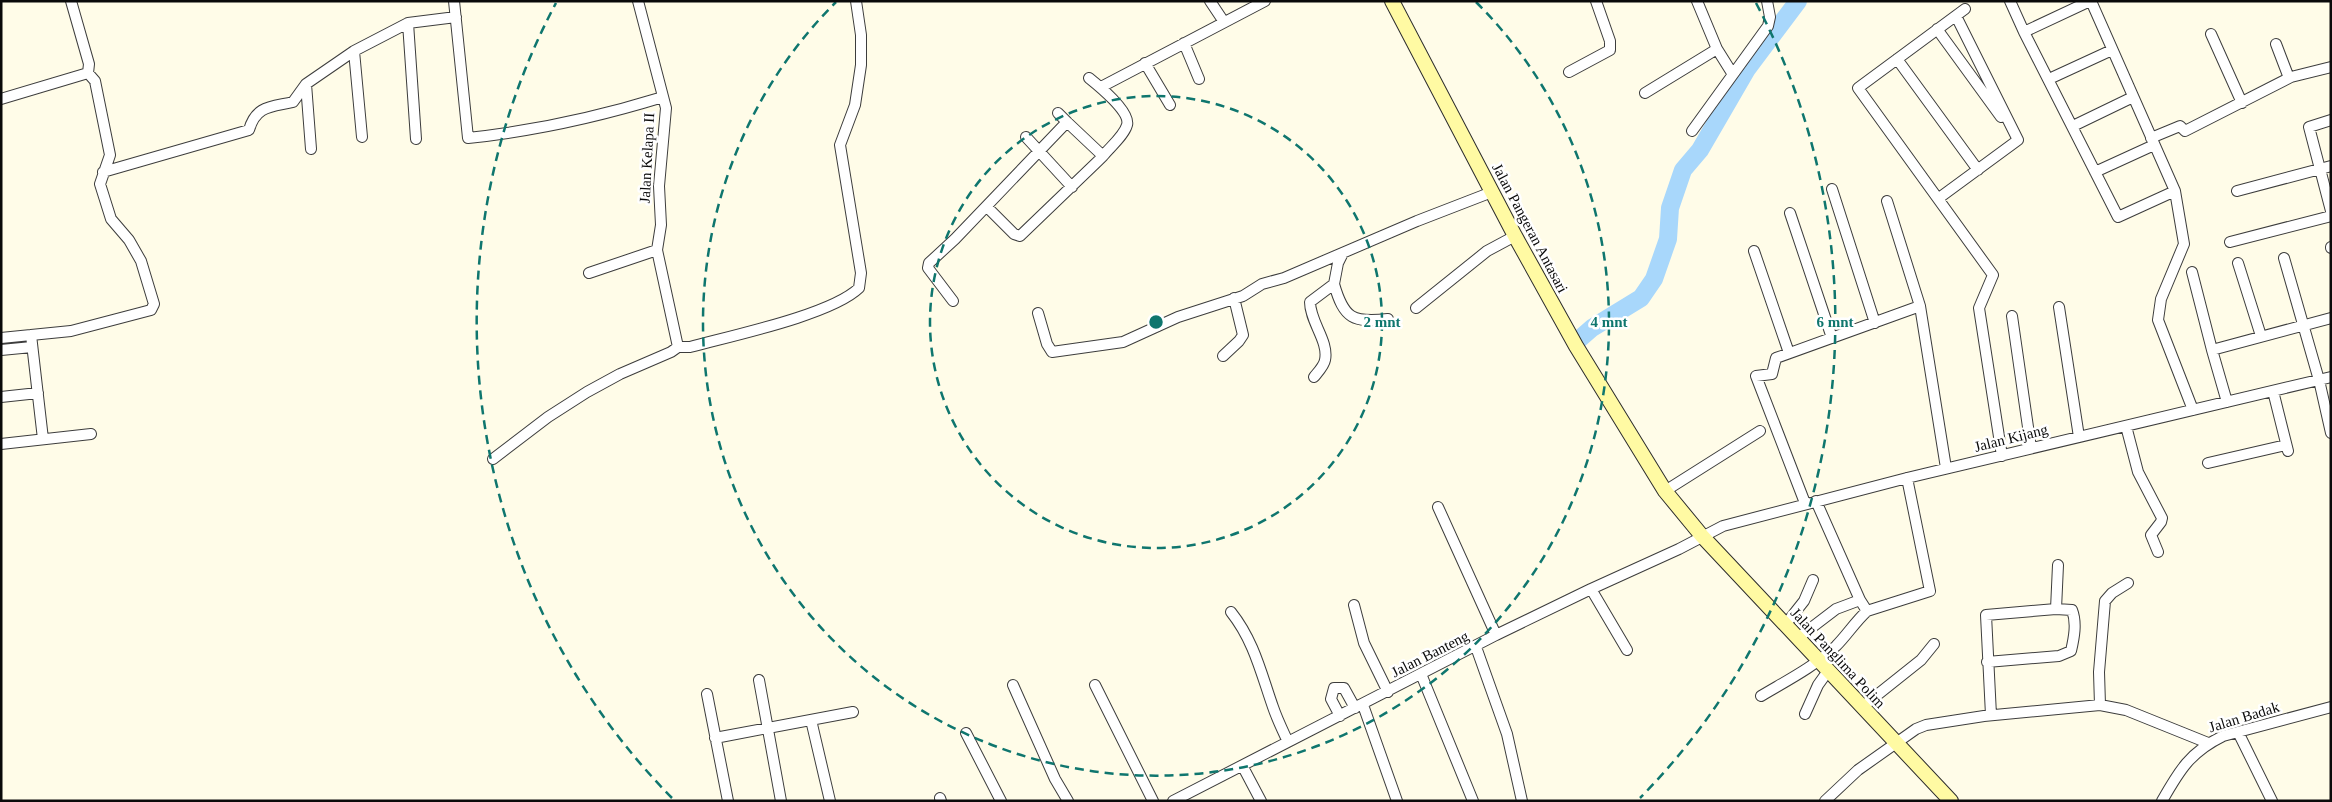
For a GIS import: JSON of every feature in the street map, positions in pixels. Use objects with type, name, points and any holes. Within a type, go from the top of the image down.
[{"type":"street","points":[[1,338],[71,331],[151,310],[153,307],[154,300],[141,262],[129,240],[113,223],[100,184],[110,155],[95,81],[88,73],[89,64],[71,1]]},
{"type":"street","points":[[454,1],[468,138],[546,128],[606,115],[663,97]]},
{"type":"street","name":"Jalan Kelapa II","points":[[638,1],[666,115],[659,186],[660,226],[657,250],[678,347]]},
{"type":"street","points":[[493,459],[548,417],[620,374],[671,352],[678,347],[690,347],[794,318],[842,300],[859,288],[861,273],[840,145],[855,105],[861,65],[861,35],[856,1]]},
{"type":"street","points":[[1210,1],[1224,22]]},
{"type":"street","points":[[1101,87],[1265,1]]},
{"type":"street","name":"Jalan Pangeran Antasari","points":[[1392,1],[1515,236],[1576,346],[1665,491],[1702,536]]},
{"type":"street","points":[[1569,72],[1610,50],[1607,30],[1596,1]]},
{"type":"street","points":[[1697,1],[1717,49],[1732,73]]},
{"type":"street","points":[[1692,131],[1715,101],[1732,73],[1768,26],[1770,17],[1767,1]]},
{"type":"street","points":[[2010,1],[2118,218],[2175,191]]},
{"type":"street","points":[[2024,32],[2090,1],[2112,50],[2175,191],[2184,244],[2161,299],[2158,320],[2193,410]]},
{"type":"street","points":[[1965,9],[1858,88],[1993,275],[1979,308],[2002,456]]},
{"type":"street","points":[[1956,16],[2018,140]]},
{"type":"street","points":[[103,172],[249,130],[252,118],[266,107],[293,102],[306,84],[354,51],[408,23],[456,17]]},
{"type":"street","points":[[408,23],[416,139]]},
{"type":"street","points":[[1937,30],[2018,140]]},
{"type":"street","points":[[2211,34],[2242,103]]},
{"type":"street","points":[[1184,43],[1199,80]]},
{"type":"street","points":[[2276,44],[2289,78]]},
{"type":"street","points":[[1645,93],[1717,49]]},
{"type":"street","points":[[2050,79],[2112,50]]},
{"type":"street","points":[[354,51],[362,137]]},
{"type":"street","points":[[1897,59],[1978,170]]},
{"type":"street","points":[[1145,63],[1170,105]]},
{"type":"street","points":[[2095,172],[2152,141],[2175,126],[2180,126],[2185,131],[2289,78],[2331,67]]},
{"type":"street","points":[[1,98],[88,73]]},
{"type":"street","points":[[987,207],[1014,234],[1020,236],[1103,156],[1127,124],[1124,112],[1090,78]]},
{"type":"street","points":[[306,84],[311,149]]},
{"type":"street","points":[[2073,126],[2133,97]]},
{"type":"street","points":[[1058,113],[1103,156]]},
{"type":"street","points":[[2331,120],[2309,127],[2331,211]]},
{"type":"street","points":[[953,301],[927,266],[987,207],[1068,122]]},
{"type":"street","points":[[1026,137],[1072,187]]},
{"type":"street","points":[[1939,198],[2018,140]]},
{"type":"street","points":[[2237,191],[2331,166]]},
{"type":"street","points":[[1832,189],[1875,322]]},
{"type":"street","points":[[1038,314],[1047,344],[1055,352],[1123,342],[1178,317],[1234,298],[1262,284],[1284,278],[1492,192]]},
{"type":"street","points":[[1887,201],[1920,306],[1946,468]]},
{"type":"street","points":[[1790,213],[1832,338]]},
{"type":"street","points":[[2230,242],[2331,216]]},
{"type":"street","points":[[1416,308],[1487,251],[1515,236]]},
{"type":"street","points":[[590,273],[657,250]]},
{"type":"street","points":[[1754,251],[1789,353]]},
{"type":"street","points":[[1344,253],[1338,263],[1334,284],[1338,299],[1354,318],[1360,321],[1388,319]]},
{"type":"street","points":[[2284,258],[2305,326],[2331,433]]},
{"type":"street","points":[[2238,263],[2261,336]]},
{"type":"street","points":[[2192,272],[2227,402]]},
{"type":"street","points":[[1314,377],[1323,365],[1325,356],[1311,313],[1310,302],[1334,284]]},
{"type":"street","points":[[1223,356],[1240,341],[1243,335],[1234,298]]},
{"type":"street","points":[[1805,503],[1756,376],[1772,374],[1776,358],[1920,306]]},
{"type":"street","points":[[2058,307],[2079,437]]},
{"type":"street","points":[[2012,316],[2032,448]]},
{"type":"street","points":[[2212,350],[2331,318]]},
{"type":"street","points":[[31,335],[43,439]]},
{"type":"street","points":[[1,350],[32,347]]},
{"type":"street","name":"Jalan Kijang","points":[[1702,536],[1723,526],[1816,500],[2331,377]]},
{"type":"street","points":[[2208,463],[2287,448],[2273,391]]},
{"type":"street","points":[[1,397],[38,393]]},
{"type":"street","points":[[2126,426],[2138,472],[2162,518],[2151,535],[2158,552]]},
{"type":"street","points":[[1665,491],[1760,431]]},
{"type":"street","points":[[1,444],[91,434]]},
{"type":"street","points":[[1804,714],[1818,685],[1823,666],[1853,623],[1866,611],[1927,592],[1931,588],[1907,478]]},
{"type":"street","points":[[1816,500],[1866,611]]},
{"type":"street","points":[[1438,507],[1496,635]]},
{"type":"street","name":"Jalan Banteng","points":[[1173,801],[1476,647],[1496,635],[1679,549],[1702,536]]},
{"type":"street","name":"Jalan Panglima Polim","points":[[1702,536],[1951,801]]},
{"type":"street","points":[[2056,609],[2058,565]]},
{"type":"street","points":[[1785,625],[1804,601],[1813,580]]},
{"type":"street","points":[[2100,705],[2100,672],[2105,601],[2112,593],[2128,583]]},
{"type":"street","points":[[1591,589],[1627,650]]},
{"type":"street","points":[[1798,638],[1836,609],[1860,600]]},
{"type":"street","points":[[1354,605],[1364,643],[1388,692]]},
{"type":"street","points":[[1987,662],[2060,656],[2071,651],[2074,641],[2074,615],[2072,610],[2068,608],[1986,615],[1987,662],[1991,715]]},
{"type":"street","points":[[1231,612],[1242,626],[1256,655],[1273,708],[1288,742]]},
{"type":"street","points":[[1862,707],[1921,660],[1934,644]]},
{"type":"street","points":[[1476,647],[1507,734],[1522,801]]},
{"type":"street","points":[[1761,696],[1823,666]]},
{"type":"street","points":[[1421,674],[1473,801]]},
{"type":"street","points":[[759,680],[781,801]]},
{"type":"street","points":[[1013,684],[1055,779],[1068,801]]},
{"type":"street","points":[[1096,685],[1153,801]]},
{"type":"street","points":[[1340,716],[1332,699],[1334,688],[1344,688],[1359,706],[1397,801]]},
{"type":"street","points":[[707,694],[728,801]]},
{"type":"street","points":[[1825,801],[1858,770],[1896,743],[1926,725],[1991,715],[2100,705],[2126,710],[2208,743]]},
{"type":"street","name":"Jalan Badak","points":[[2162,801],[2180,770],[2195,753],[2208,743],[2238,732],[2331,707]]},
{"type":"street","points":[[715,738],[853,712]]},
{"type":"street","points":[[811,720],[830,801]]},
{"type":"street","points":[[2238,732],[2272,801]]},
{"type":"street","points":[[966,733],[1001,801]]},
{"type":"street","points":[[1243,766],[1261,801]]},
{"type":"waterway","points":[[1576,342],[1592,328],[1641,298],[1654,279],[1668,239],[1670,208],[1683,170],[1700,150],[1747,69],[1798,1]]}]
